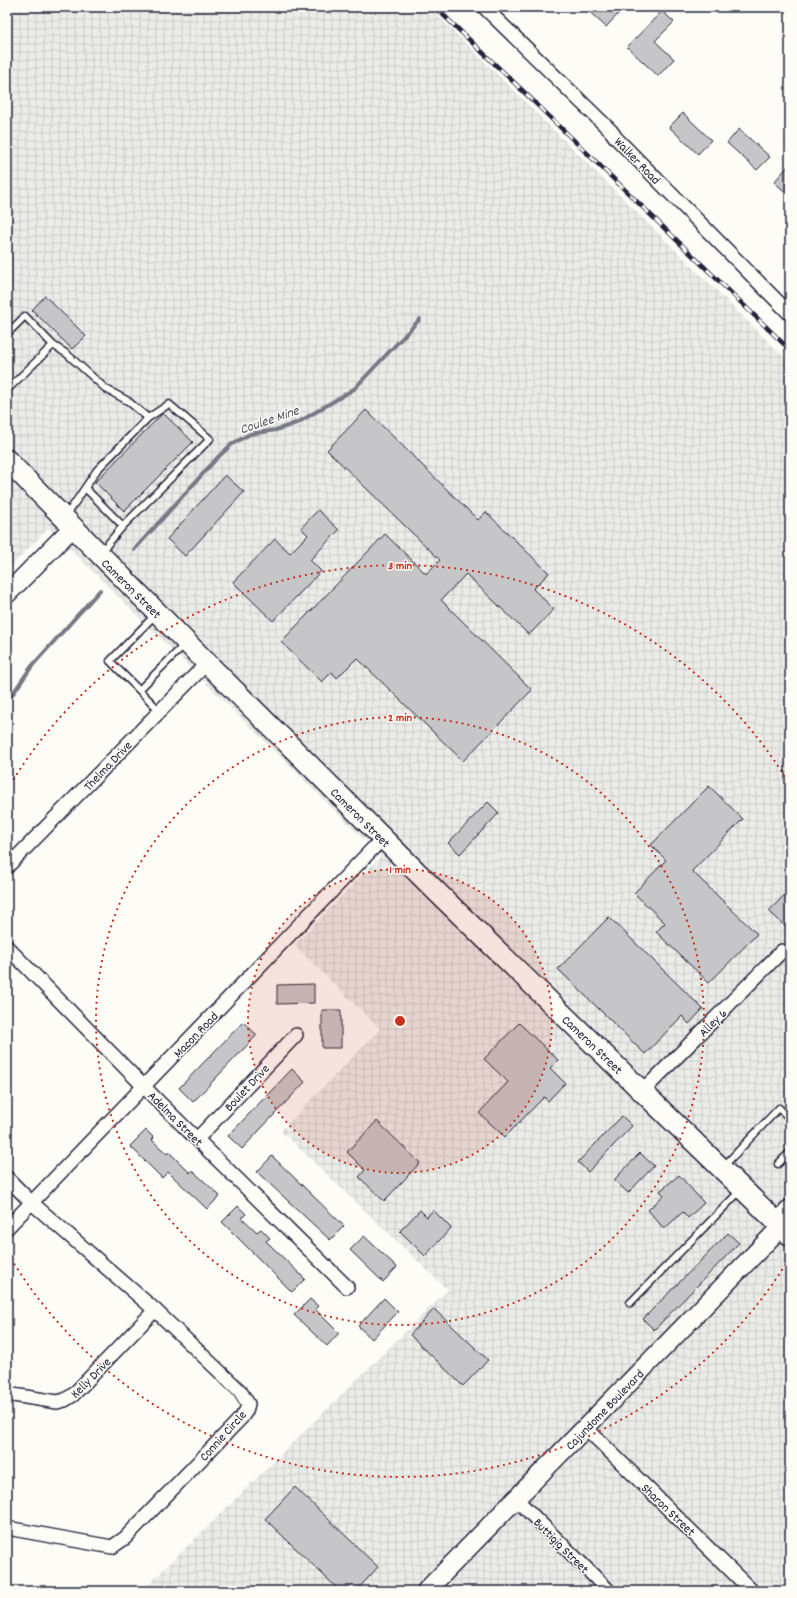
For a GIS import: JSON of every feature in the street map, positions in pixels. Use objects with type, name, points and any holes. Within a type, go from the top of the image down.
[{"type":"main road","name":"Cameron Street","points":[[7,460],[157,613],[383,838],[782,1228]]},
{"type":"street","name":"Walker Road","points":[[484,7],[611,131],[622,144],[790,314]]},
{"type":"street","points":[[7,594],[69,523]]},
{"type":"street","name":"Thelma Drive","points":[[7,867],[207,663]]},
{"type":"street","name":"Macon Road","points":[[7,1228],[383,838]]},
{"type":"street","name":"Adelma Street","points":[[7,947],[347,1288]]},
{"type":"street","name":"Alley 6","points":[[642,1092],[782,951]]},
{"type":"street","name":"Boulet Drive","points":[[197,1139],[296,1035]]},
{"type":"street","name":"Connie Circle","points":[[7,1178],[32,1203],[154,1310],[240,1391],[248,1404],[246,1411],[125,1538],[112,1547],[7,1528]]},
{"type":"street","points":[[782,1228],[790,1206]]},
{"type":"street","name":"Cajundome Boulevard","points":[[426,1591],[782,1228]]},
{"type":"street","name":"Kelly Drive","points":[[7,1394],[57,1402],[65,1400],[73,1395],[154,1310]]},
{"type":"street","name":"Sharon Street","points":[[586,1428],[752,1591]]},
{"type":"street","name":"Buttigig Street","points":[[516,1499],[609,1591]]},
{"type":"lane","points":[[7,334],[25,316],[53,345],[67,354],[106,389],[128,401],[148,418]]},
{"type":"lane","points":[[7,390],[53,345]]},
{"type":"lane","points":[[69,523],[85,488],[97,470],[148,418],[169,404],[210,439],[123,526],[99,554]]},
{"type":"lane","points":[[85,488],[123,526]]},
{"type":"lane","points":[[157,613],[110,661],[160,711]]},
{"type":"lane","points":[[139,690],[187,642]]},
{"type":"lane","points":[[722,1168],[779,1108],[790,1119]]},
{"type":"lane","points":[[778,1164],[790,1152]]},
{"type":"lane","points":[[630,1303],[742,1188]]},
{"type":"shaded area","points":[[7,7],[429,7],[790,363],[790,1591],[142,1591],[448,1290],[281,1131],[380,1029],[294,945],[381,856],[49,528],[7,570]]},
{"type":"building","points":[[584,7],[613,7],[619,13],[606,27]]},
{"type":"building","points":[[662,11],[674,22],[655,41],[674,59],[658,76],[627,47]]},
{"type":"building","points":[[683,113],[711,140],[698,154],[669,127]]},
{"type":"building","points":[[739,129],[770,157],[757,170],[727,143]]},
{"type":"building","points":[[790,164],[790,196],[774,182]]},
{"type":"building","points":[[45,296],[86,336],[72,349],[32,310]]},
{"type":"building","points":[[366,410],[478,520],[486,512],[549,573],[533,589],[554,609],[529,635],[466,574],[441,600],[532,690],[463,761],[357,658],[337,678],[332,672],[322,682],[281,642],[385,534],[426,574],[440,560],[327,450]]},
{"type":"building","points":[[163,413],[193,442],[124,511],[95,482]]},
{"type":"building","points":[[225,475],[244,492],[185,556],[167,539]]},
{"type":"building","points":[[318,510],[339,530],[310,560],[321,571],[273,621],[233,582],[275,539],[290,553],[308,535],[301,528]]},
{"type":"building","points":[[709,786],[743,819],[692,871],[757,934],[709,983],[656,932],[665,923],[634,893],[666,860],[651,845]]},
{"type":"building","points":[[488,802],[499,813],[460,854],[448,843]]},
{"type":"building","points":[[790,889],[790,931],[769,911]]},
{"type":"building","points":[[609,917],[703,1009],[689,1024],[682,1016],[645,1054],[558,969]]},
{"type":"building","points":[[314,984],[314,1003],[277,1004],[277,985]]},
{"type":"building","points":[[322,1010],[341,1010],[341,1048],[322,1048]]},
{"type":"building","points":[[243,1022],[257,1035],[193,1102],[179,1088]]},
{"type":"building","points":[[519,1023],[558,1060],[550,1068],[565,1083],[548,1101],[544,1097],[505,1137],[479,1113],[508,1082],[484,1059]]},
{"type":"building","points":[[292,1069],[305,1082],[242,1149],[228,1136]]},
{"type":"building","points":[[622,1116],[632,1126],[588,1172],[578,1162]]},
{"type":"building","points":[[377,1121],[420,1163],[384,1201],[359,1177],[365,1170],[347,1152]]},
{"type":"building","points":[[146,1130],[154,1138],[152,1140],[167,1154],[169,1152],[190,1173],[192,1170],[220,1196],[207,1209],[168,1172],[162,1178],[130,1146]]},
{"type":"building","points":[[640,1153],[654,1166],[628,1193],[614,1180]]},
{"type":"building","points":[[272,1156],[344,1226],[330,1240],[257,1172]]},
{"type":"building","points":[[679,1175],[704,1203],[688,1218],[683,1212],[664,1229],[648,1210],[664,1195],[660,1191]]},
{"type":"building","points":[[238,1206],[246,1214],[242,1218],[257,1232],[261,1229],[270,1238],[266,1241],[305,1279],[292,1292],[222,1222]]},
{"type":"building","points":[[420,1210],[427,1217],[433,1210],[451,1228],[425,1256],[400,1231]]},
{"type":"building","points":[[728,1233],[739,1243],[654,1330],[643,1319]]},
{"type":"building","points":[[364,1236],[397,1267],[383,1282],[350,1250]]},
{"type":"building","points":[[384,1298],[398,1312],[372,1339],[358,1326]]},
{"type":"building","points":[[310,1299],[318,1306],[315,1309],[339,1333],[327,1346],[294,1315]]},
{"type":"building","points":[[434,1309],[488,1360],[463,1386],[410,1335]]},
{"type":"building","points":[[295,1487],[378,1567],[356,1591],[340,1591],[265,1519]]},
{"type":"waterway","name":"Coulee Mine","points":[[134,550],[218,457],[232,444],[250,434],[276,430],[299,422],[354,389],[420,319]]},
{"type":"waterway","name":"Coulee Mine","points":[[7,702],[32,666],[100,590]]},
{"type":"railway","points":[[435,7],[790,350]]}]
